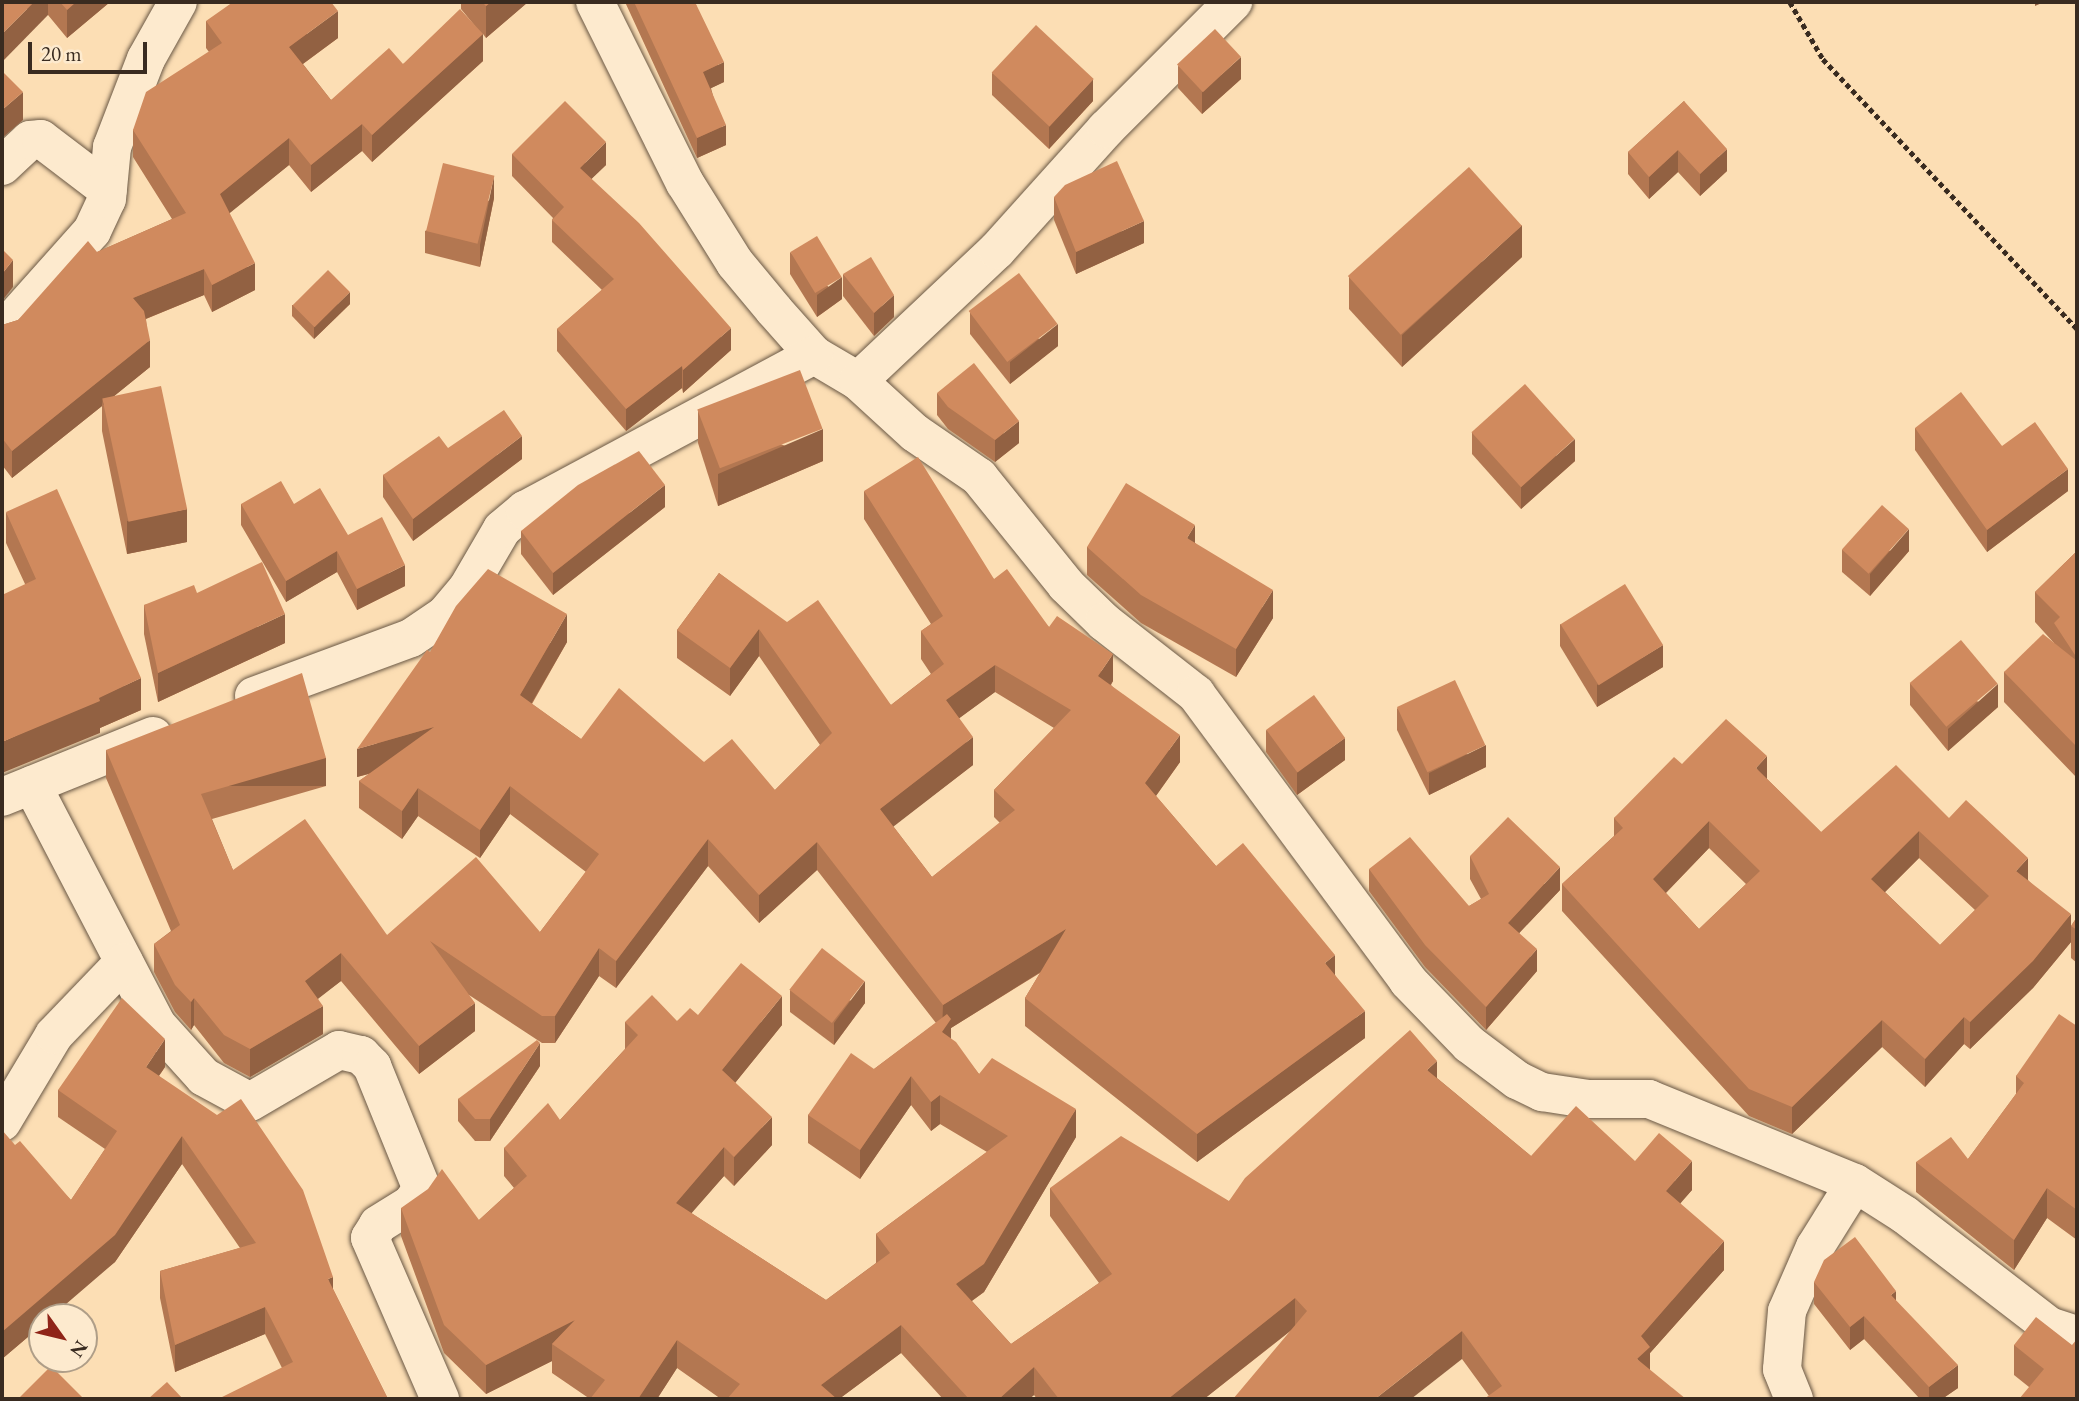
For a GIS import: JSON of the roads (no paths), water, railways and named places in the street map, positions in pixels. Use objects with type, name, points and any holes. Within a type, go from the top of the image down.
[{"type":"street","points":[[2,332],[79,250],[108,190],[112,147],[146,59],[178,2]]},
{"type":"street","points":[[595,2],[685,183],[736,263],[814,355],[858,381],[915,433],[979,477],[1066,585],[1104,622],[1196,694],[1408,981],[1469,1044],[1517,1080],[1542,1092],[1588,1099],[1649,1098],[1855,1184],[1905,1215],[2049,1325],[2077,1335]]},
{"type":"street","points":[[858,381],[997,250],[1106,130],[1233,2]]},
{"type":"street","points":[[2,166],[30,140],[41,139],[108,190]]},
{"type":"street","points":[[225,705],[411,638],[444,615],[467,589],[502,529],[525,510],[814,355]]},
{"type":"street","points":[[189,721],[17,791],[124,962],[157,1025],[204,1077],[250,1102],[339,1050],[361,1055],[372,1066],[422,1189],[411,1203],[378,1225],[370,1238],[440,1399]]},
{"type":"street","points":[[2,1122],[54,1035],[124,962]]},
{"type":"street","points":[[1794,1399],[1782,1369],[1787,1311],[1815,1247],[1855,1184]]}]
